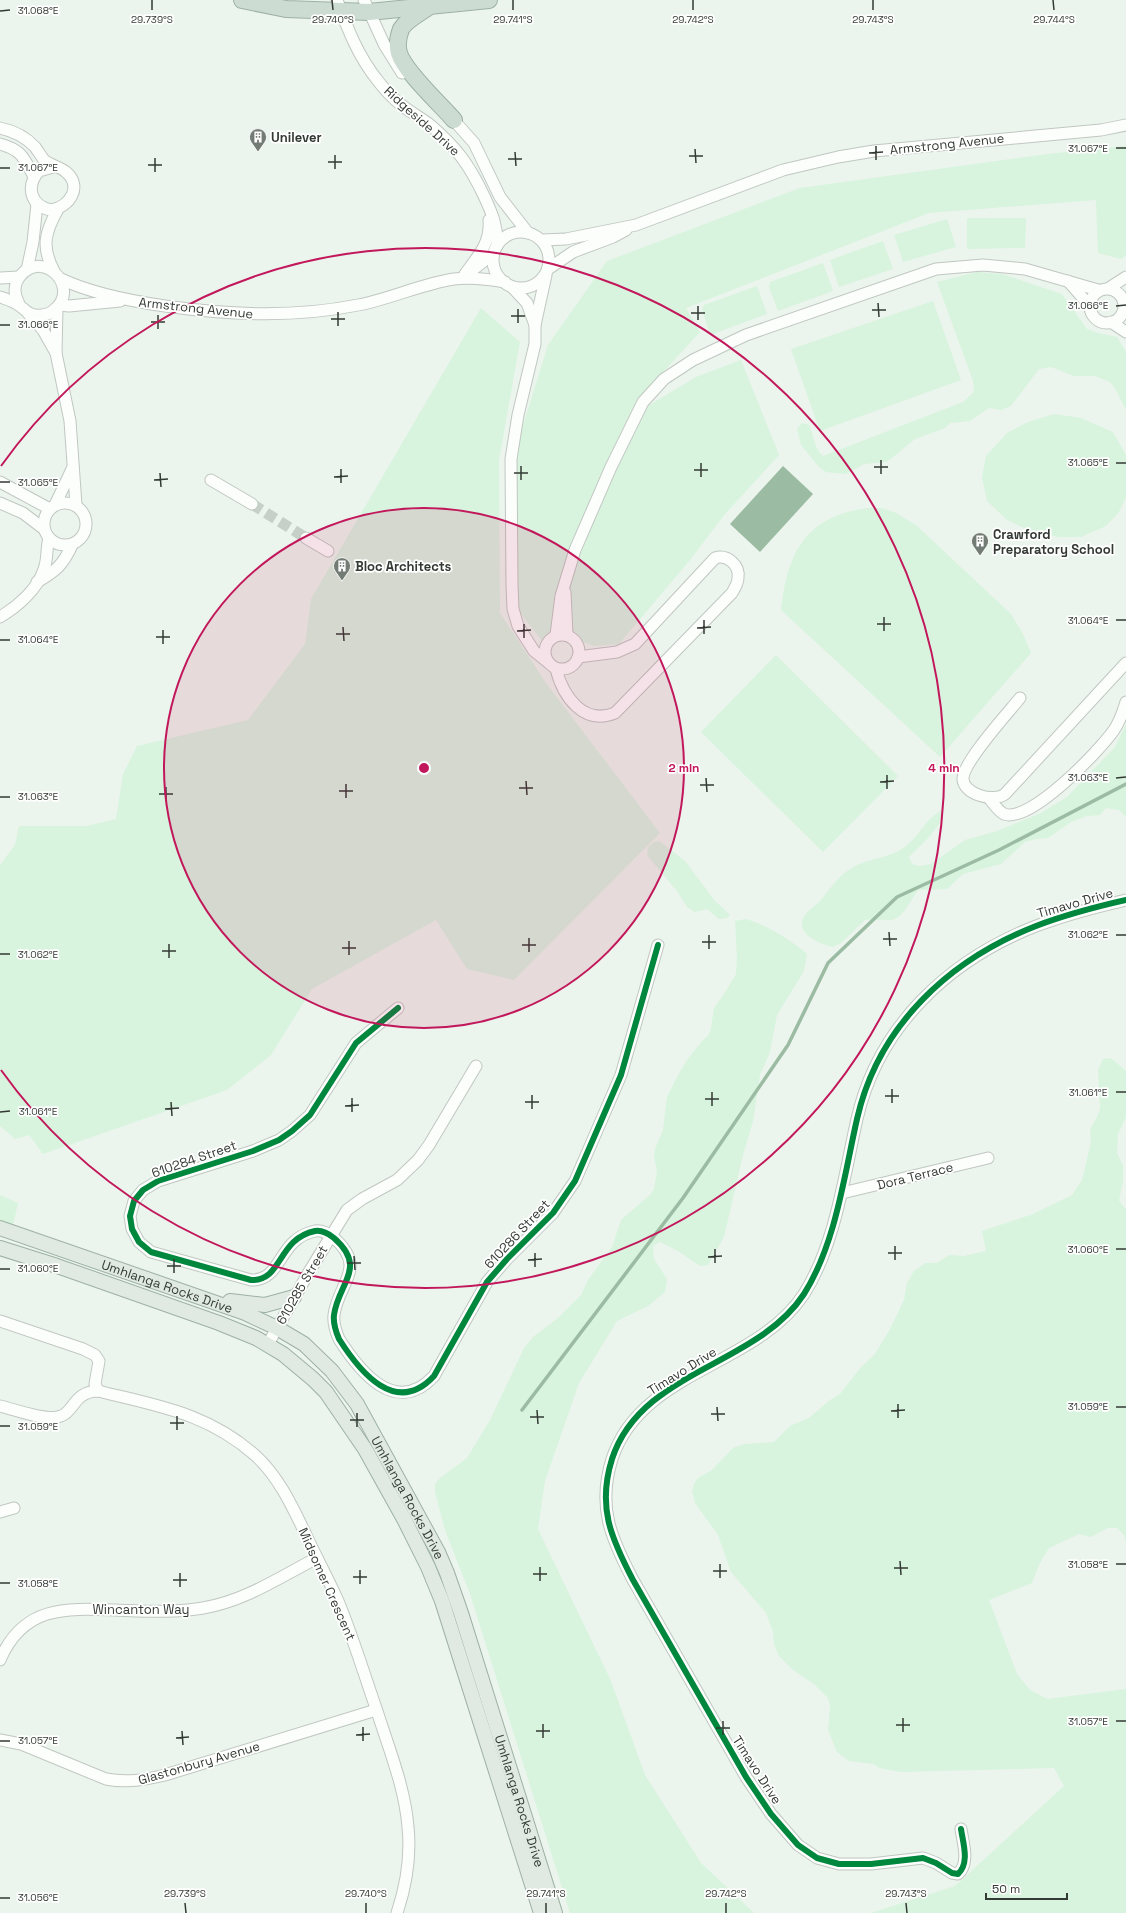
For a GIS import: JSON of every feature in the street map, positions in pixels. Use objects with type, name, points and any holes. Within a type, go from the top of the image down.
[{"type":"highway","points":[[242,0],[286,8],[431,5],[489,0]]},
{"type":"highway","points":[[431,5],[406,23],[402,29],[398,44],[400,55],[407,68],[454,120]]},
{"type":"main road","name":"Umhlanga Rocks Drive","points":[[0,1228],[245,1313],[277,1328],[304,1344],[332,1371],[357,1404],[438,1552],[448,1574],[555,1913]]},
{"type":"main road","name":"Umhlanga Rocks Drive","points":[[0,1248],[179,1309],[268,1344],[283,1354],[313,1379],[335,1404],[365,1449],[404,1519],[428,1567],[442,1601],[541,1913]]},
{"type":"main road","points":[[192,1294],[252,1304],[272,1304],[294,1297]]},
{"type":"street","name":"Ridgeside Drive","points":[[339,6],[349,35],[360,58],[379,82],[402,106],[428,123],[460,153],[473,171],[489,206],[497,231],[495,250]]},
{"type":"street","name":"Ridgeside Drive","points":[[367,6],[384,44],[398,68],[409,82],[454,120],[474,143],[500,196],[528,232]]},
{"type":"street","name":"Armstrong Avenue","points":[[547,272],[574,252],[613,237],[636,225],[783,170],[838,157],[874,151],[1101,130],[1126,125]]},
{"type":"street","points":[[0,128],[22,135],[53,167],[66,172],[73,185],[70,200],[58,209],[48,227],[47,236],[47,258],[57,275],[64,294],[58,306],[52,312],[40,316],[27,312]]},
{"type":"street","points":[[0,144],[19,152],[26,160],[34,177]]},
{"type":"street","points":[[18,304],[15,290],[23,273],[33,242],[37,204],[30,191],[31,184],[38,171],[53,167]]},
{"type":"street","points":[[37,204],[51,210],[58,209]]},
{"type":"street","points":[[465,274],[486,244],[489,234],[489,206]]},
{"type":"street","name":"Armstrong Avenue","points":[[542,240],[566,239],[636,225]]},
{"type":"street","points":[[536,325],[527,303],[495,269],[495,250],[507,236],[514,233],[528,232],[542,240],[549,254],[547,272],[536,325],[535,344],[518,414],[511,459],[513,609],[516,620],[534,651],[552,666],[570,668],[578,651],[574,640],[567,634],[556,635],[549,640],[545,646],[546,658],[552,666],[561,686],[576,707],[589,714],[598,716],[615,713],[735,587],[738,572],[733,563],[719,556],[709,562],[635,644],[617,652],[602,654],[578,651]]},
{"type":"street","name":"Armstrong Avenue","points":[[57,275],[70,284],[127,300],[206,312],[240,315],[284,315],[310,313],[359,305],[454,279],[477,268],[495,250]]},
{"type":"street","points":[[556,635],[559,605],[575,550],[611,467],[643,402],[664,379],[693,360],[746,335],[936,268],[983,265],[1025,270],[1118,292],[1125,295],[1124,319],[1107,323],[1097,321],[1091,314],[1089,305],[1068,281]]},
{"type":"street","points":[[0,278],[23,273],[41,266],[57,275]]},
{"type":"street","points":[[508,284],[519,288],[534,286],[540,282],[547,272]]},
{"type":"street","points":[[1089,305],[1092,296],[1126,277]]},
{"type":"street","name":"Armstrong Avenue","points":[[454,279],[474,278],[508,284]]},
{"type":"street","points":[[0,297],[18,304],[27,312],[43,330],[56,353]]},
{"type":"street","name":"Armstrong Avenue","points":[[58,306],[127,300]]},
{"type":"street","points":[[58,306],[56,353],[70,421],[76,505]]},
{"type":"street","points":[[1112,322],[1126,332]]},
{"type":"street","points":[[0,617],[20,604],[37,582],[44,569],[46,533],[44,521],[53,507],[74,465]]},
{"type":"street","points":[[211,480],[252,504]]},
{"type":"street","points":[[0,482],[53,507],[62,503],[76,505],[81,509],[86,517],[87,525],[85,534],[80,540],[72,544],[59,545],[23,513],[0,503]]},
{"type":"street","points":[[306,538],[328,551]]},
{"type":"street","points":[[37,582],[56,571],[66,559],[72,544]]},
{"type":"street","points":[[564,586],[567,634]]},
{"type":"street","points":[[526,637],[545,646]]},
{"type":"street","points":[[1020,698],[979,749],[963,776],[963,783],[967,788],[989,798],[999,798],[1005,794],[1126,663]]},
{"type":"street","points":[[989,798],[1001,812],[1011,814],[1047,798],[1106,741],[1120,720],[1126,702]]},
{"type":"street","name":"Timavo Drive","points":[[962,1829],[965,1860],[958,1874],[952,1873],[936,1863],[923,1858],[871,1864],[839,1864],[817,1858],[798,1845],[771,1814],[746,1777],[632,1580],[608,1527],[605,1492],[609,1470],[618,1444],[629,1424],[648,1405],[670,1388],[761,1336],[785,1318],[804,1295],[819,1266],[842,1194],[858,1116],[875,1067],[893,1037],[922,999],[941,981],[959,968],[981,953],[1006,940],[1034,927],[1062,917],[1126,900]]},
{"type":"street","name":"610286 Street","points":[[331,1236],[347,1251],[350,1260],[347,1278],[334,1315],[336,1332],[339,1339],[369,1377],[385,1390],[392,1392],[408,1392],[422,1387],[434,1376],[487,1282],[507,1259],[553,1212],[575,1180],[592,1144],[622,1070],[658,945]]},
{"type":"street","name":"610284 Street","points":[[331,1236],[317,1230],[301,1236],[288,1246],[270,1274],[263,1278],[251,1280],[151,1252],[135,1237],[132,1229],[131,1212],[137,1195],[150,1185],[169,1177],[253,1151],[279,1140],[292,1131],[310,1114],[356,1043],[398,1008]]},
{"type":"street","name":"610285 Street","points":[[268,1344],[294,1297],[349,1208],[397,1180],[418,1160],[429,1145],[476,1066]]},
{"type":"street","name":"Dora Terrace","points":[[842,1194],[988,1158]]},
{"type":"street","points":[[0,1321],[83,1349],[95,1355],[99,1361],[95,1384],[98,1392],[84,1394],[73,1403],[63,1415],[56,1417],[37,1415],[0,1406]]},
{"type":"street","name":"Midsomer Crescent","points":[[98,1392],[168,1408],[214,1425],[237,1440],[258,1458],[274,1477],[296,1516],[330,1583],[348,1626],[393,1762],[408,1827],[407,1871],[397,1913]]},
{"type":"street","points":[[0,1512],[14,1508]]},
{"type":"street","name":"Wincanton Way","points":[[0,1660],[19,1632],[35,1619],[54,1612],[76,1608],[158,1611],[202,1608],[235,1600],[264,1587],[317,1558]]},
{"type":"street","name":"Glastonbury Avenue","points":[[0,1740],[21,1744],[106,1779],[116,1781],[136,1781],[165,1775],[376,1710]]},
{"type":"shaded area","points":[[1126,146],[1126,255],[1121,259],[1098,253],[1096,200],[929,213],[686,308],[700,332],[640,397],[606,467],[546,646],[518,610],[513,457],[548,345],[607,261],[800,188],[1047,154]]},
{"type":"shaded area","points":[[967,218],[1026,218],[1025,248],[967,249]]},
{"type":"shaded area","points":[[947,219],[956,247],[903,262],[894,235]]},
{"type":"shaded area","points":[[883,241],[893,269],[839,287],[830,260]]},
{"type":"shaded area","points":[[823,263],[833,291],[778,311],[769,287],[770,282]]},
{"type":"shaded area","points":[[977,272],[1002,274],[1062,294],[1087,329],[1117,337],[1126,352],[1126,410],[1116,390],[1110,382],[1095,376],[1074,376],[1051,367],[1039,369],[1011,406],[1001,410],[989,408],[970,421],[950,423],[945,428],[915,439],[887,462],[864,464],[846,474],[826,472],[819,467],[801,445],[797,429],[802,423],[809,425],[816,446],[823,456],[963,402],[974,392],[973,381],[937,282]]},
{"type":"shaded area","points":[[757,286],[767,314],[710,335],[702,309],[704,305]]},
{"type":"shaded area","points":[[933,301],[961,380],[820,431],[791,349]]},
{"type":"shaded area","points":[[481,308],[520,342],[499,460],[500,613],[546,683],[660,833],[514,980],[467,969],[436,920],[312,989],[271,1055],[227,1090],[43,1154],[29,1135],[15,1139],[0,1126],[0,865],[15,845],[19,826],[86,826],[116,819],[123,774],[137,746],[248,720],[305,644],[311,599]]},
{"type":"shaded area","points":[[741,360],[779,455],[725,514],[690,560],[619,644],[594,646],[578,640],[570,629],[567,592],[614,463],[641,410],[696,377]]},
{"type":"shaded area","points":[[1054,414],[1081,418],[1113,432],[1126,455],[1126,497],[1119,512],[1106,526],[1081,537],[1059,537],[1031,531],[1007,520],[987,501],[982,478],[986,456],[1007,433],[1028,422]]},
{"type":"shaded area","points":[[783,466],[813,494],[760,552],[730,524]]},
{"type":"shaded area","points":[[868,508],[882,508],[896,513],[916,525],[1011,614],[1023,634],[1031,653],[940,757],[781,610],[788,571],[795,554],[804,540],[815,528],[829,519],[847,512]]},
{"type":"shaded area","points":[[776,655],[898,776],[823,852],[701,732]]},
{"type":"shaded area","points":[[1126,724],[1126,817],[1119,810],[1106,808],[1100,815],[1087,816],[1071,822],[1048,838],[1025,842],[1001,864],[963,874],[947,889],[918,890],[900,916],[896,919],[865,920],[841,943],[833,947],[809,937],[805,932],[802,927],[802,921],[805,915],[819,902],[840,877],[855,866],[900,850],[913,840],[930,819],[943,809],[942,816],[935,829],[925,842],[909,857],[912,864],[919,866],[931,864],[965,840],[997,831],[1041,813],[1067,797],[1115,747]]},
{"type":"shaded area","points":[[659,841],[685,861],[715,901],[730,915],[727,918],[719,919],[707,909],[695,912],[688,908],[677,891],[647,855],[648,847],[654,842]]},
{"type":"shaded area","points":[[746,919],[762,925],[794,943],[807,954],[804,971],[777,1015],[770,1052],[760,1075],[753,1121],[743,1155],[724,1237],[708,1265],[700,1266],[678,1251],[660,1242],[653,1246],[654,1259],[667,1279],[665,1292],[648,1306],[617,1321],[579,1383],[545,1481],[538,1529],[611,1681],[645,1775],[701,1863],[754,1913],[570,1913],[470,1594],[445,1530],[435,1492],[435,1484],[440,1478],[467,1458],[490,1420],[524,1348],[533,1337],[558,1318],[581,1295],[588,1280],[612,1247],[621,1220],[650,1195],[654,1189],[657,1171],[654,1156],[655,1149],[663,1130],[667,1097],[687,1060],[702,1041],[708,1036],[711,1028],[714,1008],[736,974],[737,958],[735,921]]},
{"type":"shaded area","points":[[1111,1058],[1126,1071],[1126,1117],[1118,1134],[1117,1153],[1123,1166],[1123,1180],[1119,1201],[1126,1209],[1126,1541],[1124,1535],[1117,1528],[1108,1528],[1091,1537],[1079,1534],[1049,1548],[1040,1563],[1032,1583],[989,1600],[1017,1674],[1030,1690],[1047,1699],[1126,1689],[1126,1913],[871,1913],[955,1886],[1064,1786],[1054,1768],[900,1772],[880,1768],[873,1764],[849,1761],[837,1752],[828,1730],[830,1706],[828,1698],[814,1684],[793,1670],[779,1656],[774,1644],[773,1632],[766,1613],[731,1572],[718,1535],[695,1503],[692,1491],[698,1478],[712,1470],[733,1448],[744,1444],[774,1442],[790,1426],[809,1418],[830,1400],[840,1394],[861,1367],[875,1354],[890,1329],[904,1300],[907,1283],[914,1271],[925,1263],[937,1263],[949,1255],[964,1256],[986,1251],[982,1231],[1033,1214],[1072,1195],[1082,1180],[1091,1142],[1090,1130],[1099,1113],[1098,1070],[1103,1059]]},
{"type":"shaded area","points":[[0,1195],[18,1203],[13,1225],[0,1221]]},
{"type":"waterway","points":[[522,1410],[683,1198],[788,1045],[828,963],[897,897],[999,850],[1126,784]]},
{"type":"tunnel","points":[[252,504],[306,538]]},
{"type":"cycle path","points":[[961,1829],[965,1859],[962,1869],[958,1874],[952,1873],[936,1863],[923,1858],[871,1864],[839,1864],[817,1858],[798,1845],[771,1814],[746,1777],[633,1580],[618,1550],[609,1522],[606,1507],[608,1476],[612,1459],[627,1429],[647,1406],[673,1387],[758,1338],[783,1318],[804,1294],[824,1253],[838,1209],[857,1119],[867,1085],[882,1054],[900,1026],[922,1000],[947,977],[974,957],[1004,940],[1058,918],[1126,900]]},
{"type":"cycle path","points":[[398,1008],[356,1043],[310,1115],[292,1131],[279,1140],[253,1151],[158,1181],[143,1190],[134,1201],[130,1216],[132,1229],[139,1242],[151,1252],[251,1280],[261,1279],[269,1274],[286,1250],[293,1242],[303,1235],[315,1231],[330,1235],[344,1249],[349,1258],[350,1267],[334,1315],[334,1324],[339,1339],[357,1364],[368,1376],[380,1385],[393,1391],[406,1392],[420,1388],[434,1376],[487,1282],[507,1259],[553,1213],[575,1181],[621,1075],[658,945]]},
{"type":"place","name":"Unilever","points":[[258,152]]},
{"type":"place","name":"Crawford Preparatory School","points":[[980,556]]},
{"type":"place","name":"Bloc Architects","points":[[342,581]]}]
